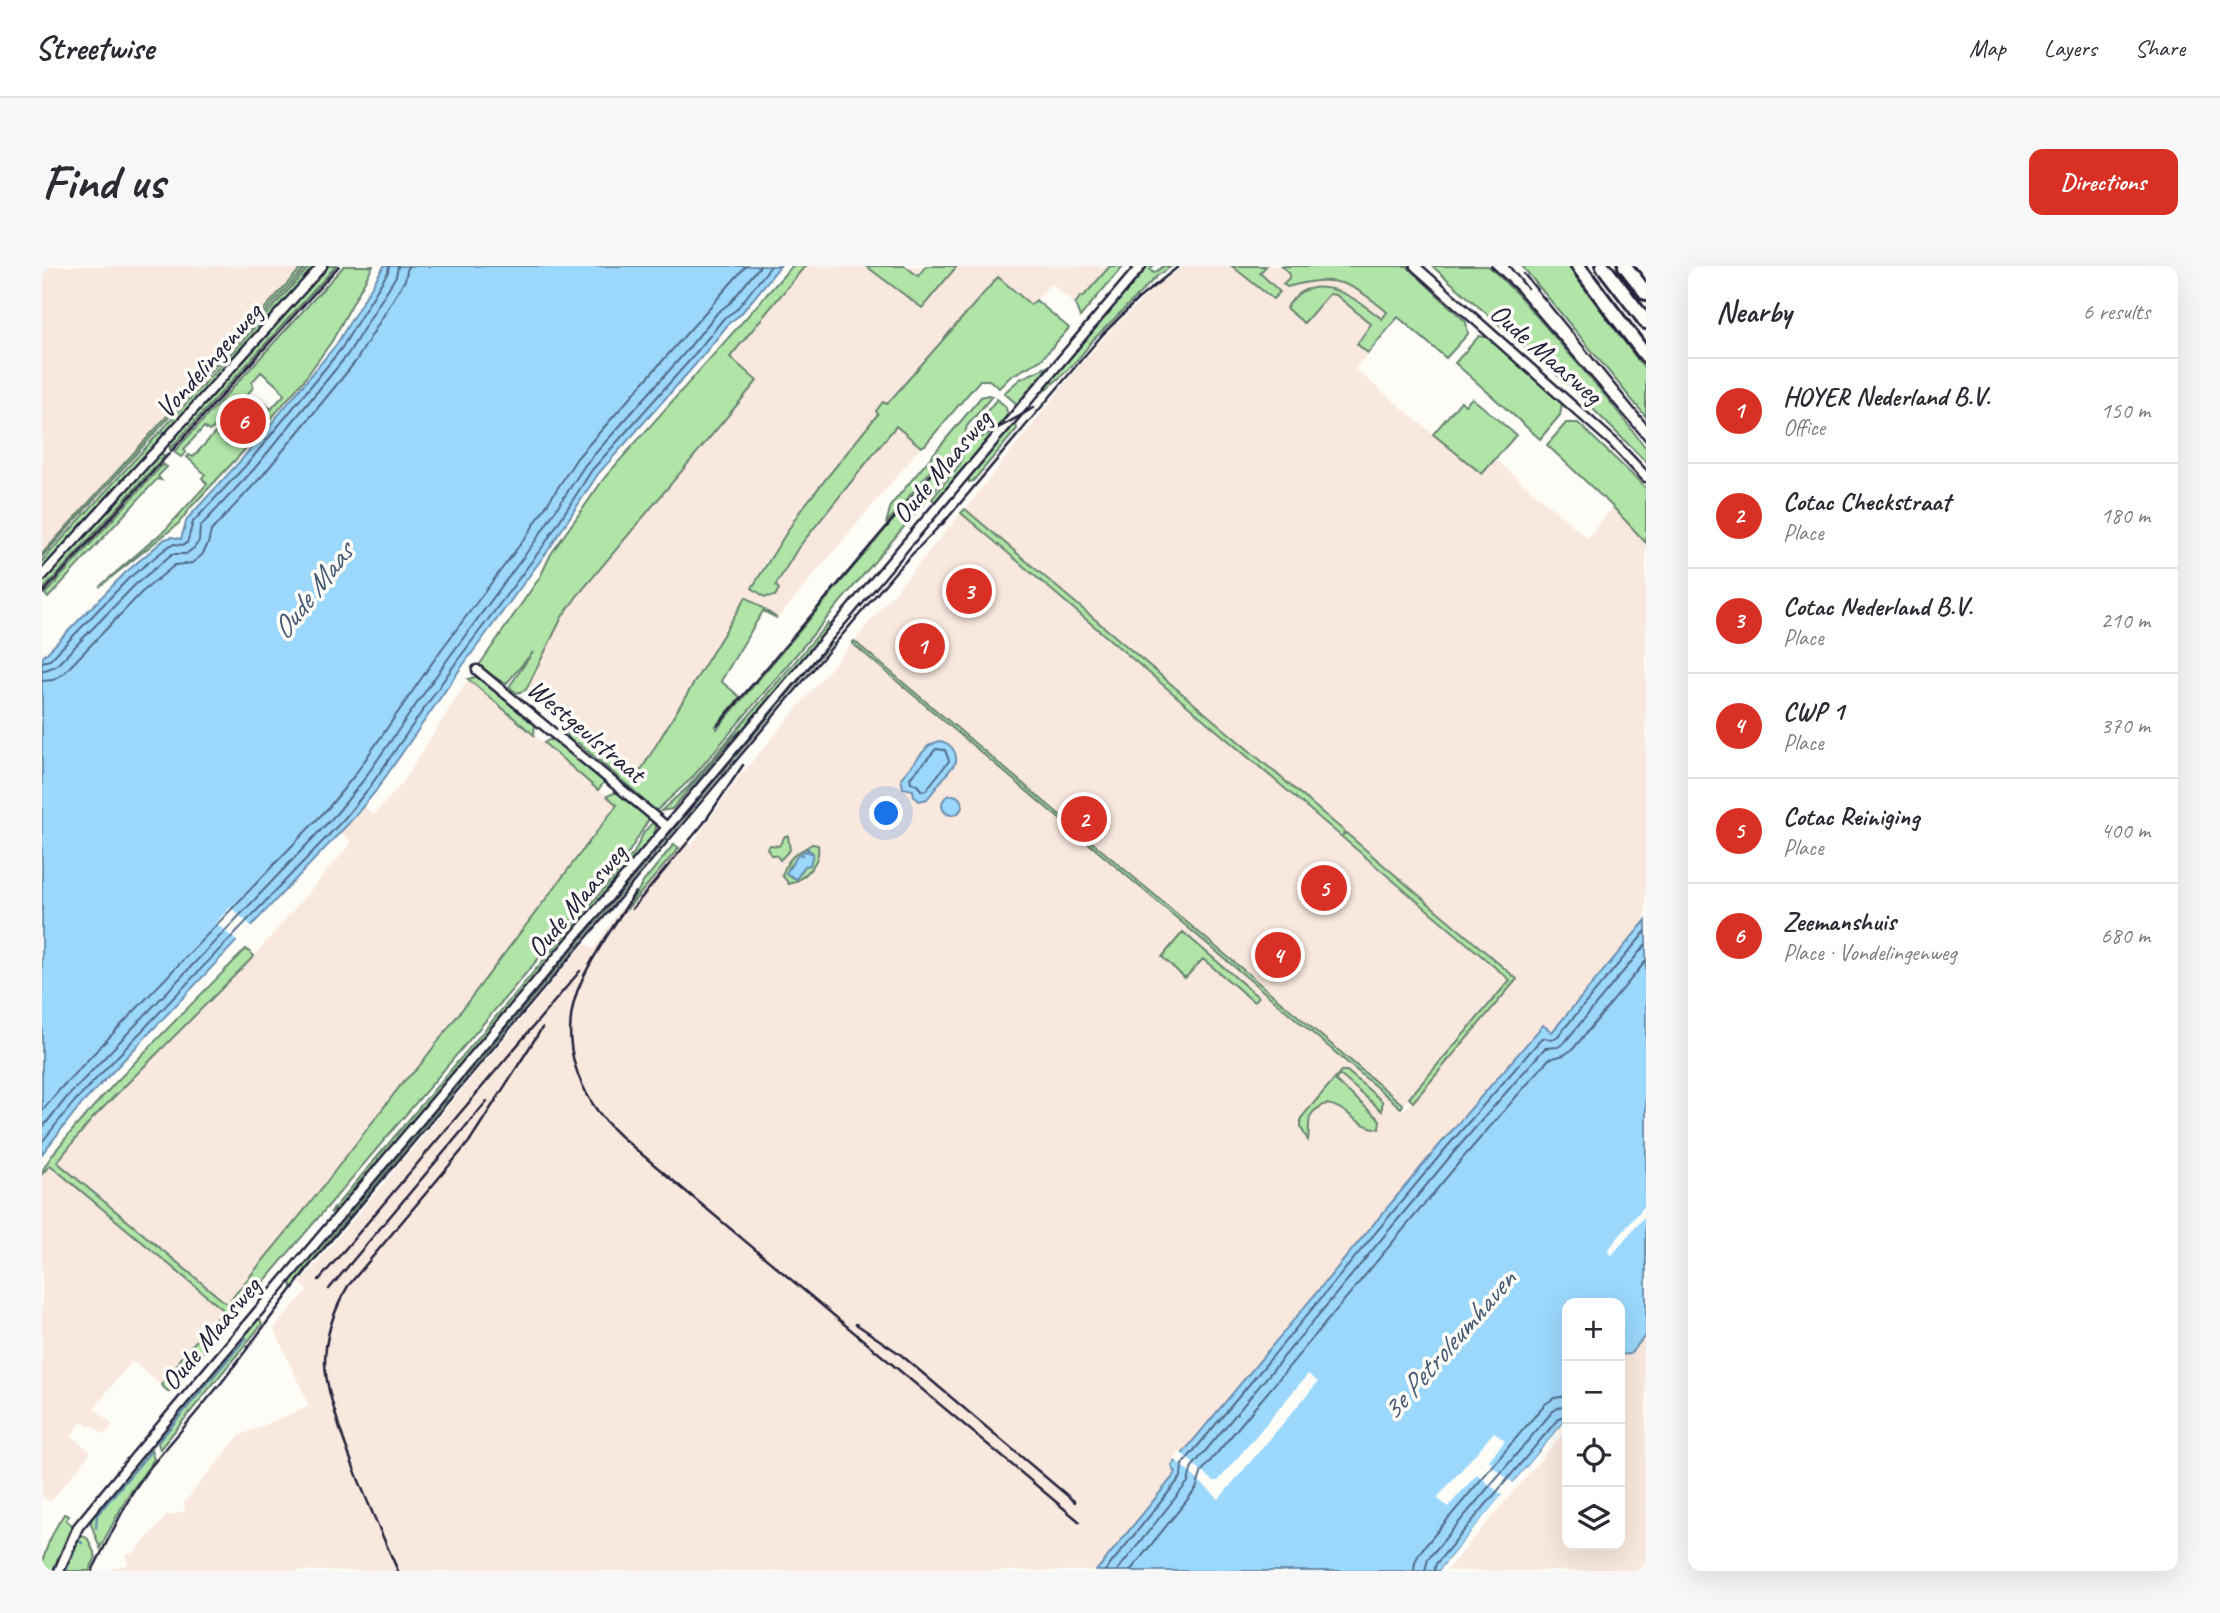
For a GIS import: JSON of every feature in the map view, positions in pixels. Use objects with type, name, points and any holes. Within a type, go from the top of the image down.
[{"type":"highway","points":[[1578,266],[1646,356]]},
{"type":"highway","points":[[1603,266],[1646,322]]},
{"type":"highway","points":[[1625,266],[1646,293]]},
{"type":"street","name":"Vondelingenweg","points":[[42,576],[322,266]]},
{"type":"street","name":"Oude Maasweg","points":[[59,1571],[78,1527],[102,1498],[1140,266]]},
{"type":"street","name":"Oude Maasweg","points":[[1415,266],[1613,442],[1646,477]]},
{"type":"street","name":"Westgeulstraat","points":[[477,670],[513,697],[667,827]]},
{"type":"shaded area","points":[[42,266],[303,266],[42,554]]},
{"type":"shaded area","points":[[805,266],[1110,266],[1075,304],[1051,283],[1032,305],[998,277],[886,405],[883,403],[876,410],[879,413],[800,511],[752,588],[776,586],[798,548],[896,425],[921,447],[777,619],[746,597],[638,775],[630,774],[527,687],[562,617],[578,595],[757,381],[730,358]]},
{"type":"shaded area","points":[[1184,266],[1344,266],[1400,315],[1355,369],[1481,474],[1495,459],[1587,538],[1613,507],[1646,543],[1646,920],[1552,1033],[1543,1025],[1442,1142],[1173,1466],[1176,1472],[1096,1571],[105,1571],[128,1564],[125,1556],[136,1551],[168,1514],[171,1516],[186,1510],[184,1503],[239,1436],[309,1406],[274,1328],[308,1290],[300,1283],[585,943],[594,949],[621,908],[627,910],[685,841],[691,846],[739,777],[852,643],[1404,1110],[1517,980],[1345,833],[1510,981],[1403,1105],[854,641],[961,513],[1342,837],[1344,831],[965,509],[1112,329],[1159,284]]},
{"type":"shaded area","points":[[468,679],[618,805],[417,1069],[404,1081],[308,1206],[226,1304],[57,1162],[91,1120],[254,956],[352,842],[313,808],[334,784],[374,815],[404,781]]},
{"type":"shaded area","points":[[50,1164],[223,1310],[179,1359],[161,1385],[132,1361],[94,1408],[113,1425],[104,1435],[92,1425],[89,1427],[82,1422],[71,1436],[91,1452],[50,1502],[42,1496],[42,1174]]},
{"type":"shaded area","points":[[1646,1335],[1646,1571],[1446,1571],[1562,1435],[1562,1550],[1625,1550],[1625,1354],[1631,1353]]},
{"type":"green space","points":[[303,266],[307,266],[42,557],[42,554]]},
{"type":"green space","points":[[310,266],[317,266],[165,434],[162,430]]},
{"type":"green space","points":[[328,266],[336,266],[170,449],[169,443]]},
{"type":"green space","points":[[344,266],[373,266],[332,341],[304,380],[178,524],[99,587],[167,528],[207,484],[202,478],[205,474],[187,457],[193,457],[215,433],[227,444],[237,434],[240,437],[252,420],[258,418],[255,414],[264,403],[271,409],[284,395],[280,388],[261,372],[252,382],[253,388],[221,423],[209,431],[204,427],[184,449],[186,452],[181,457],[174,452]]},
{"type":"green space","points":[[792,266],[805,266],[730,357],[757,381],[578,595],[562,617],[526,690],[517,693],[509,687],[533,652],[506,684],[478,667],[540,577],[551,554],[605,477]]},
{"type":"green space","points":[[866,266],[905,266],[918,276],[926,266],[957,266],[922,308]]},
{"type":"green space","points":[[1110,266],[1123,266],[1080,317],[1075,304]]},
{"type":"green space","points":[[1146,266],[1153,266],[1150,270],[1154,273],[1164,266],[1172,266],[1157,276],[1091,342],[1060,378],[1023,408]]},
{"type":"green space","points":[[1232,266],[1266,266],[1260,273],[1280,292],[1273,299]]},
{"type":"green space","points":[[1282,266],[1407,266],[1466,322],[1468,334],[1446,358],[1398,317],[1368,353],[1357,344],[1371,324],[1336,295],[1329,294],[1304,323],[1286,308],[1301,292],[1323,288],[1344,294],[1382,319],[1387,312],[1363,293],[1341,283],[1318,281],[1287,287],[1283,284],[1289,278],[1289,273]]},
{"type":"green space","points":[[1432,266],[1488,266],[1493,270],[1520,297],[1604,394],[1646,448],[1646,462],[1573,389]]},
{"type":"green space","points":[[1522,266],[1568,266],[1646,371],[1646,417]]},
{"type":"green space","points":[[998,277],[1031,305],[1036,300],[1069,328],[1041,360],[1011,376],[999,388],[989,380],[980,380],[925,445],[921,447],[896,426],[798,548],[777,583],[779,589],[775,596],[765,597],[752,588],[800,511],[878,414],[876,411],[883,402],[887,404]]},
{"type":"green space","points":[[1479,336],[1490,338],[1562,404],[1560,415],[1540,439],[1455,363]]},
{"type":"green space","points":[[1049,366],[1017,404],[1004,393],[1020,379]]},
{"type":"green space","points":[[992,396],[967,426],[962,444],[933,468],[886,524],[891,505],[981,397]]},
{"type":"green space","points":[[1472,398],[1516,435],[1482,474],[1433,434],[1461,401],[1465,405]]},
{"type":"green space","points":[[997,399],[1005,406],[1008,414],[936,503],[932,499],[960,464],[970,432]]},
{"type":"green space","points":[[1566,423],[1578,423],[1646,488],[1646,543],[1613,507],[1547,445]]},
{"type":"green space","points":[[1012,425],[1016,425],[1017,429],[973,481],[969,482],[968,476]]},
{"type":"green space","points":[[160,432],[164,436],[42,570],[42,561]]},
{"type":"green space","points":[[961,450],[960,458],[951,471],[691,779],[656,811],[578,743],[575,745],[570,740],[567,733],[569,723],[630,774],[634,772],[638,775],[746,597],[777,618],[763,611],[721,681],[740,697],[715,727],[717,729],[927,480]]},
{"type":"green space","points":[[159,454],[165,455],[42,591],[42,583]]},
{"type":"green space","points":[[163,464],[167,467],[158,476],[161,480],[157,479],[48,598],[45,594]]},
{"type":"green space","points":[[965,509],[1344,831],[1343,835],[1346,833],[1517,979],[1413,1102],[1409,1098],[1510,980],[961,513]]},
{"type":"green space","points":[[828,623],[831,626],[748,725],[735,735],[672,809],[661,811],[688,787]]},
{"type":"green space","points":[[854,641],[1403,1105],[1401,1108],[852,643]]},
{"type":"green space","points":[[832,642],[373,1187],[293,1288],[289,1281],[522,1000],[824,647]]},
{"type":"green space","points":[[478,676],[535,723],[534,735],[468,679]]},
{"type":"green space","points":[[556,740],[605,781],[598,790],[544,743]]},
{"type":"green space","points":[[618,793],[649,819],[629,852],[233,1318],[50,1165],[42,1174],[70,1133],[99,1100],[246,949],[254,956],[91,1120],[57,1162],[227,1304],[308,1206],[404,1081],[417,1069],[617,805],[607,796]]},
{"type":"green space","points":[[653,822],[656,828],[652,838],[338,1209],[330,1213],[634,853],[644,832]]},
{"type":"green space","points":[[785,836],[788,836],[790,850],[780,860],[776,855],[771,855],[767,848],[770,845],[779,846]]},
{"type":"green space","points":[[674,844],[679,848],[626,910],[644,881]]},
{"type":"green space","points":[[812,844],[818,845],[817,858],[806,874],[789,884],[782,875],[785,868],[794,856]],"holes":[[[807,849],[813,853],[810,865],[805,866],[796,879],[786,874],[790,865],[802,855],[802,851],[807,852]]]},
{"type":"green space","points":[[1183,932],[1258,997],[1254,1002],[1203,959],[1185,978],[1162,957]]},
{"type":"green space","points":[[1341,1071],[1347,1071],[1382,1101],[1382,1111],[1340,1075],[1335,1080],[1380,1120],[1379,1129],[1363,1124],[1340,1108],[1326,1104],[1311,1115],[1308,1140],[1301,1128],[1301,1118]]},
{"type":"green space","points":[[217,1317],[226,1324],[169,1392],[161,1385]]},
{"type":"green space","points":[[259,1317],[262,1324],[160,1449],[156,1438]]},
{"type":"green space","points":[[151,1450],[154,1459],[127,1497],[100,1548],[91,1524],[92,1517],[146,1451]]},
{"type":"green space","points":[[64,1514],[69,1516],[66,1520],[73,1526],[53,1571],[42,1571],[49,1541]]},
{"type":"green space","points":[[82,1535],[88,1539],[96,1557],[89,1571],[63,1571],[77,1538]]},
{"type":"water","name":"Oude Maas","points":[[384,266],[780,266],[740,315],[730,322],[598,474],[549,549],[463,665],[375,792],[349,823],[79,1107],[42,1154],[42,658],[125,573],[165,539],[181,539],[187,519],[243,458],[336,345]]},
{"type":"water","points":[[939,741],[952,748],[956,762],[927,799],[919,801],[913,790],[903,788],[901,778],[928,746]]},
{"type":"water","points":[[952,795],[959,798],[962,805],[959,812],[952,815],[945,812],[942,805],[945,798]]},
{"type":"water","points":[[808,848],[810,853],[813,853],[810,865],[805,866],[796,879],[786,873],[799,854],[802,855],[802,851],[807,852]]},
{"type":"water","name":"3e Petroleumhaven","points":[[1646,920],[1646,1335],[1630,1354],[1625,1354],[1625,1298],[1562,1298],[1562,1425],[1439,1571],[1096,1571],[1176,1473],[1172,1466],[1442,1142],[1543,1025],[1552,1032]]},
{"type":"pier","points":[[230,907],[255,929],[240,944],[216,923]]},
{"type":"pier","points":[[1646,1204],[1646,1215],[1612,1255],[1607,1251]]},
{"type":"pier","points":[[1308,1374],[1318,1382],[1219,1499],[1174,1459],[1180,1452],[1213,1481],[1218,1481]]},
{"type":"pier","points":[[1562,1425],[1562,1430],[1443,1571],[1439,1571],[1502,1495],[1477,1474],[1448,1507],[1437,1498],[1494,1432],[1505,1441],[1489,1460],[1492,1463],[1490,1465],[1513,1483]]},
{"type":"waterway","points":[[158,1442],[246,1338]]},
{"type":"waterway","points":[[96,1528],[97,1515],[150,1452]]},
{"type":"waterway","points":[[72,1557],[78,1540],[82,1543]]},
{"type":"waterway","points":[[66,1571],[69,1564]]},
{"type":"railway","points":[[42,594],[339,266]]},
{"type":"railway","points":[[941,526],[1103,334],[1138,299],[1179,266]]},
{"type":"railway","points":[[1491,266],[1518,292],[1646,441]]},
{"type":"railway","points":[[1509,266],[1527,288]]},
{"type":"railway","points":[[1524,274],[1646,423]]},
{"type":"railway","points":[[718,725],[939,465],[961,448],[1034,407]]},
{"type":"railway","points":[[92,1571],[132,1493],[147,1471],[222,1382],[311,1264],[897,570],[947,518]]},
{"type":"railway","points":[[632,909],[703,824],[743,765]]},
{"type":"railway","points":[[635,892],[594,957],[574,1001],[570,1023],[571,1044],[582,1084],[592,1103],[620,1136],[1080,1522]]},
{"type":"railway","points":[[319,1280],[580,971]]},
{"type":"railway","points":[[398,1571],[359,1481],[334,1410],[325,1363],[329,1333],[338,1304],[348,1286],[469,1142],[542,1028]]},
{"type":"railway","points":[[329,1289],[487,1101]]},
{"type":"railway","points":[[856,1324],[900,1354],[1075,1502]]},
{"type":"place","name":"Zeemanshuis","points":[[243,421]]},
{"type":"place","name":"Cotac Nederland B.V.","points":[[969,591]]},
{"type":"place","name":"HOYER Nederland B.V.","points":[[922,646]]},
{"type":"place","name":"Cotac Checkstraat","points":[[1084,819]]},
{"type":"place","name":"Cotac Reiniging","points":[[1324,888]]},
{"type":"place","name":"CWP 1","points":[[1278,955]]}]
